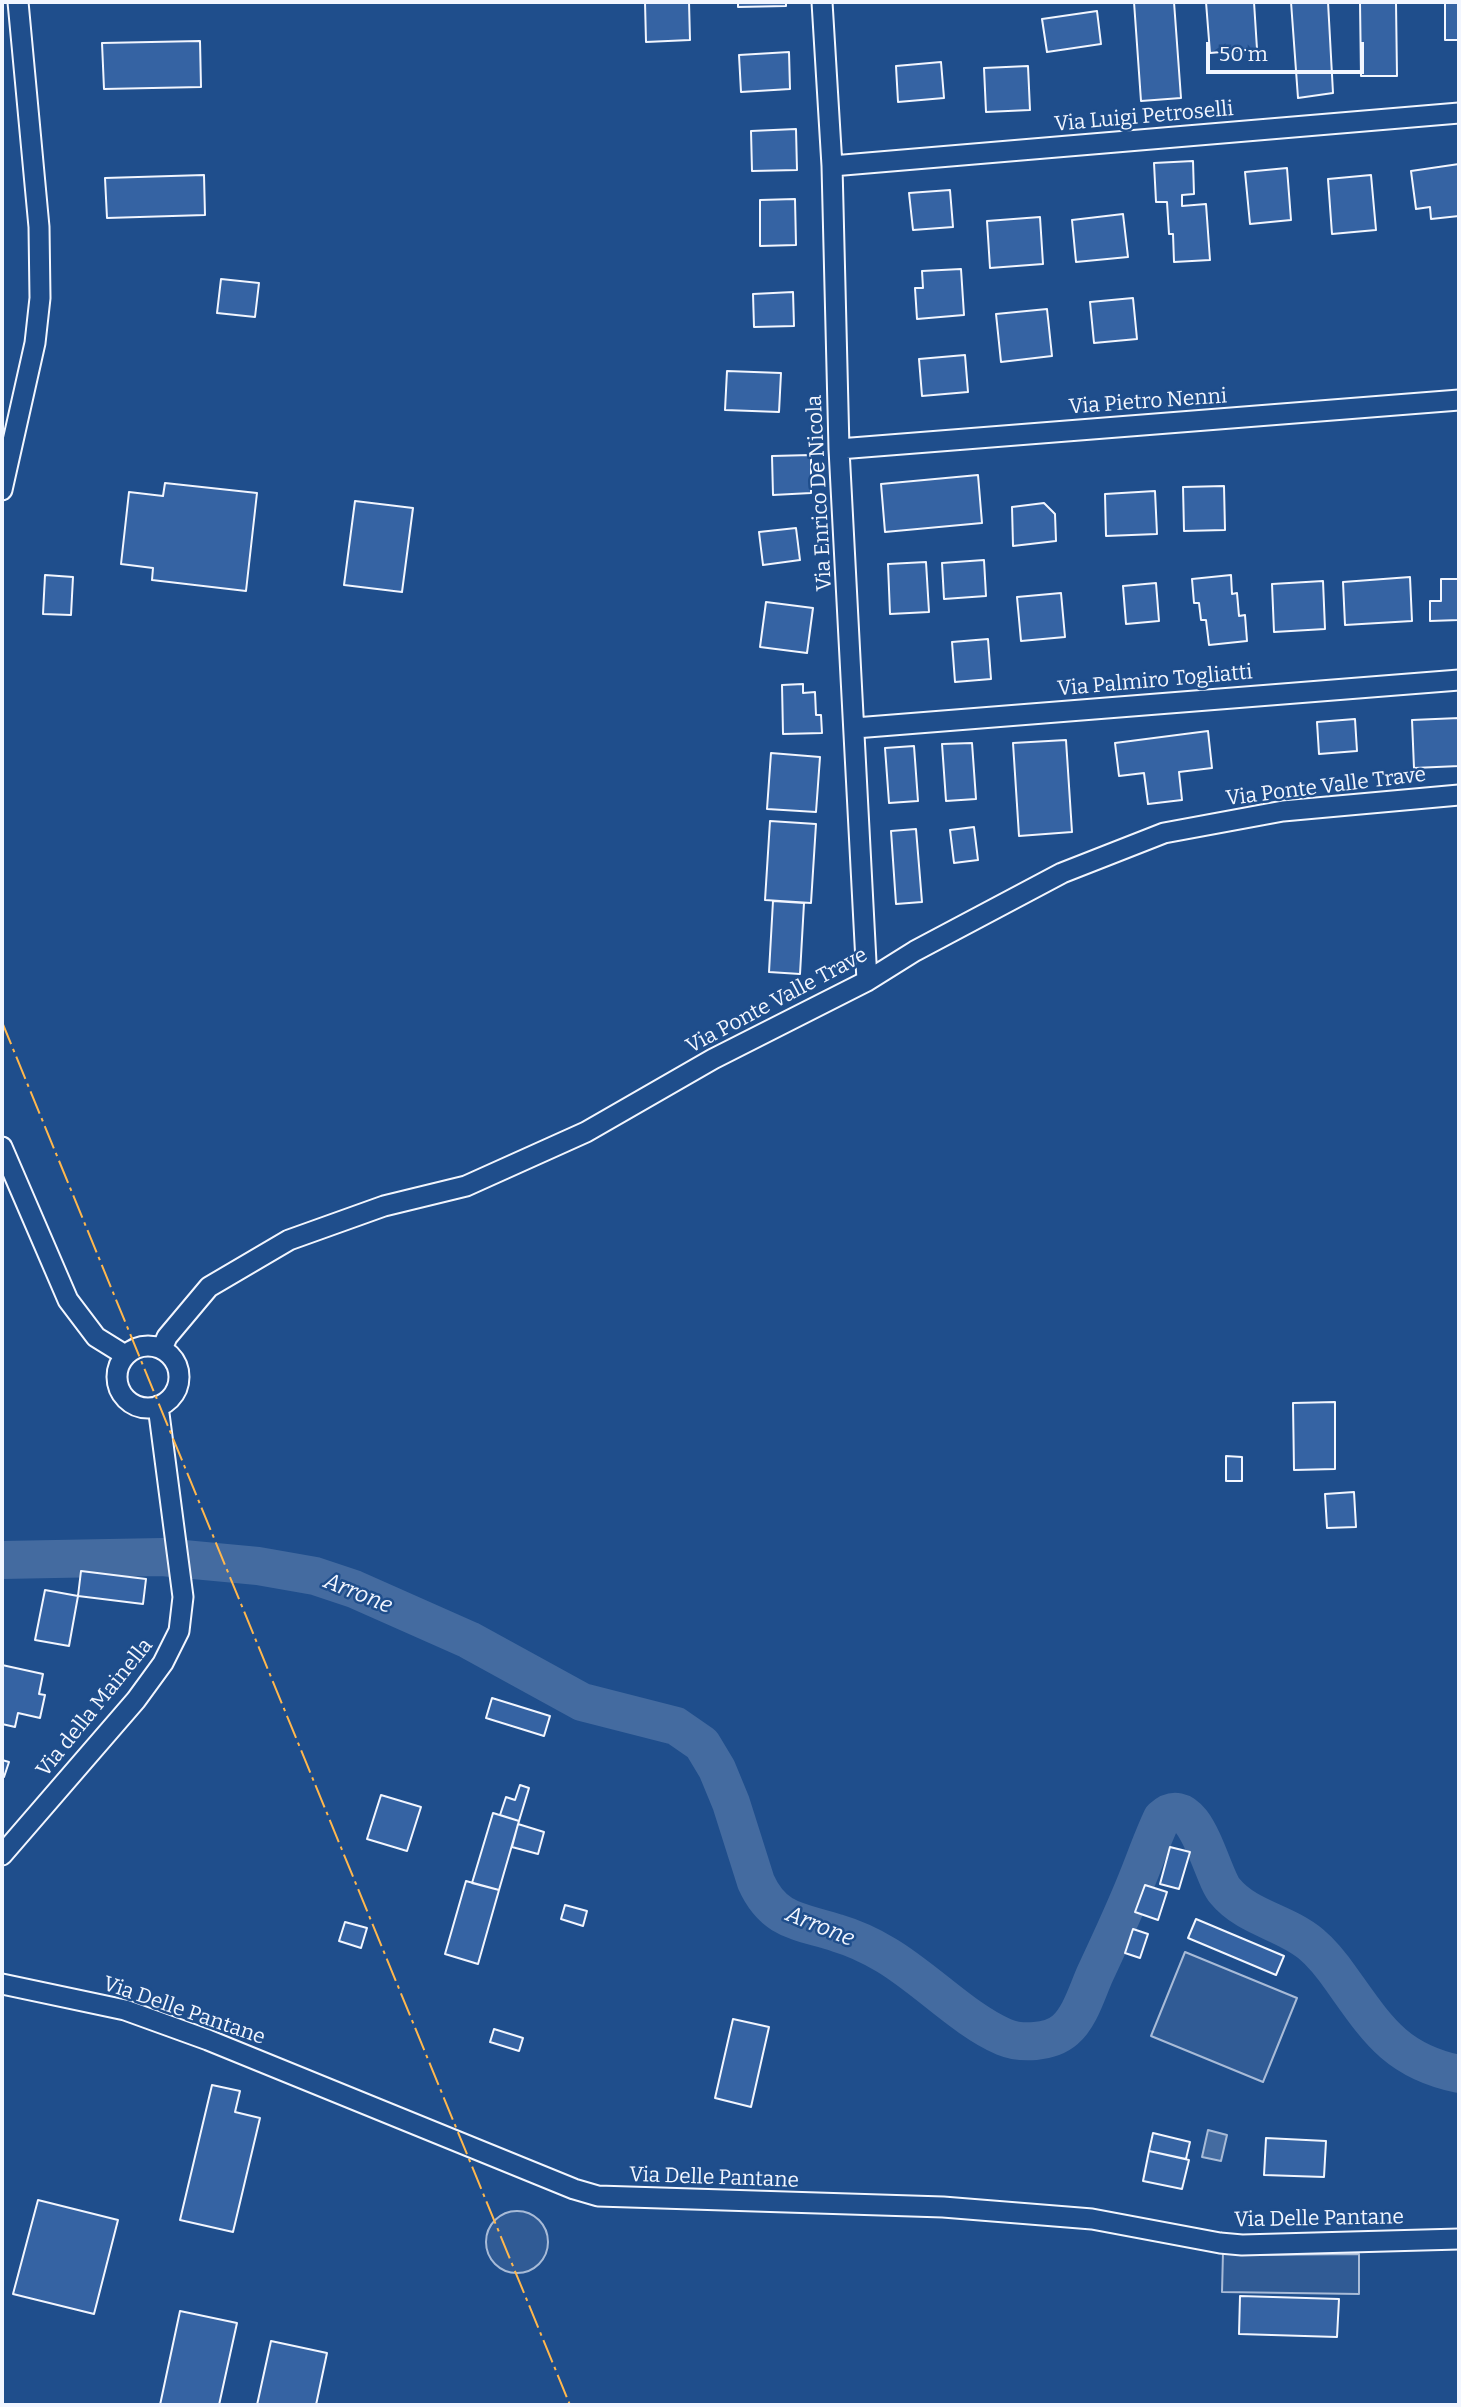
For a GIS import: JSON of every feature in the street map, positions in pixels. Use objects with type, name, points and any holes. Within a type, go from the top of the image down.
[{"type":"street","points":[[2,490],[35,343],[40,298],[39,227],[18,2]]},
{"type":"street","name":"Via Enrico De Nicola","points":[[822,2],[832,166],[839,449],[867,981]]},
{"type":"street","name":"Via Luigi Petroselli","points":[[832,166],[1459,113]]},
{"type":"street","name":"Via Pietro Nenni","points":[[839,449],[1459,400]]},
{"type":"street","name":"Via Palmiro Togliatti","points":[[855,728],[1459,680]]},
{"type":"street","name":"Via Ponte Valle Trave","points":[[162,1349],[167,1337],[209,1287],[289,1240],[384,1206],[466,1186],[586,1132],[713,1059],[867,981],[915,951],[1062,873],[1164,832],[1283,811],[1459,795]]},
{"type":"street","points":[[2,1147],[68,1300],[96,1337],[125,1355]]},
{"type":"street","points":[[143,1346],[162,1349],[176,1363],[179,1373],[174,1394],[158,1406],[147,1408],[127,1401],[117,1383],[117,1373],[125,1355],[143,1346]]},
{"type":"street","name":"Via della Mainella","points":[[2,1854],[127,1710],[159,1669],[172,1649],[179,1631],[183,1609],[182,1588],[158,1406]]},
{"type":"street","name":"Via Delle Pantane","points":[[2,1984],[125,2010],[208,2040],[562,2184],[598,2196],[943,2207],[1092,2219],[1242,2245],[1459,2239]]},
{"type":"shaded area","points":[[1185,1952],[1297,1998],[1263,2082],[1151,2036]]},
{"type":"shaded area","points":[[1208,2130],[1227,2135],[1221,2161],[1202,2157]]},
{"type":"shaded area","points":[[511,2211],[523,2211],[539,2220],[546,2230],[546,2254],[539,2264],[523,2273],[511,2273],[500,2268],[491,2259],[486,2248],[486,2236],[491,2225],[500,2216]]},
{"type":"shaded area","points":[[1223,2252],[1248,2255],[1359,2254],[1359,2294],[1222,2292]]},
{"type":"building","points":[[645,2],[689,2],[690,40],[646,42]]},
{"type":"building","points":[[738,2],[786,2],[786,6],[738,7]]},
{"type":"building","points":[[1134,2],[1174,2],[1181,98],[1141,101]]},
{"type":"building","points":[[1206,2],[1254,2],[1257,49],[1210,53]]},
{"type":"building","points":[[1291,2],[1328,2],[1333,93],[1298,98]]},
{"type":"building","points":[[1360,2],[1396,2],[1397,76],[1361,76]]},
{"type":"building","points":[[1445,2],[1459,2],[1459,40],[1445,40]]},
{"type":"building","points":[[1097,11],[1101,44],[1047,52],[1042,19]]},
{"type":"building","points":[[200,41],[201,87],[104,89],[102,43]]},
{"type":"building","points":[[789,52],[790,89],[741,92],[739,55]]},
{"type":"building","points":[[941,62],[944,98],[898,102],[896,66]]},
{"type":"building","points":[[1028,66],[1030,110],[986,112],[984,68]]},
{"type":"building","points":[[796,129],[797,170],[752,171],[751,131]]},
{"type":"building","points":[[1193,161],[1194,194],[1182,195],[1182,206],[1206,204],[1210,260],[1174,262],[1173,234],[1169,234],[1167,202],[1156,202],[1154,163]]},
{"type":"building","points":[[1459,164],[1459,216],[1431,219],[1430,207],[1416,209],[1411,171]]},
{"type":"building","points":[[1287,168],[1291,220],[1250,224],[1245,172]]},
{"type":"building","points":[[204,175],[205,215],[107,218],[105,178]]},
{"type":"building","points":[[1371,175],[1376,230],[1332,234],[1328,179]]},
{"type":"building","points":[[950,190],[953,227],[913,230],[909,193]]},
{"type":"building","points":[[795,199],[796,245],[760,246],[760,200]]},
{"type":"building","points":[[1123,214],[1128,257],[1076,262],[1072,220]]},
{"type":"building","points":[[1040,217],[1043,264],[990,268],[987,221]]},
{"type":"building","points":[[961,269],[964,315],[917,319],[915,288],[923,288],[922,271]]},
{"type":"building","points":[[221,279],[259,283],[255,317],[217,313]]},
{"type":"building","points":[[793,292],[794,326],[754,327],[753,294]]},
{"type":"building","points":[[1133,298],[1137,339],[1094,343],[1090,302]]},
{"type":"building","points":[[1047,309],[1052,356],[1001,362],[996,314]]},
{"type":"building","points":[[965,355],[968,392],[922,396],[919,359]]},
{"type":"building","points":[[727,371],[781,373],[779,412],[725,410]]},
{"type":"building","points":[[811,455],[811,493],[773,495],[772,456]]},
{"type":"building","points":[[978,475],[982,523],[885,532],[881,484]]},
{"type":"building","points":[[165,483],[257,493],[246,591],[152,580],[153,568],[121,564],[129,492],[163,496]]},
{"type":"building","points":[[1224,486],[1225,530],[1184,531],[1183,487]]},
{"type":"building","points":[[1155,491],[1157,534],[1106,536],[1105,494]]},
{"type":"building","points":[[355,501],[413,508],[402,592],[344,585]]},
{"type":"building","points":[[1044,503],[1055,514],[1056,541],[1013,546],[1012,507]]},
{"type":"building","points":[[796,528],[800,560],[763,565],[759,532]]},
{"type":"building","points":[[984,560],[986,596],[944,599],[942,563]]},
{"type":"building","points":[[926,562],[929,612],[890,614],[888,564]]},
{"type":"building","points":[[45,575],[73,577],[71,615],[43,614]]},
{"type":"building","points":[[1231,575],[1232,594],[1237,593],[1239,616],[1245,615],[1247,641],[1209,645],[1206,620],[1201,620],[1199,603],[1194,603],[1192,579]]},
{"type":"building","points":[[1410,577],[1412,621],[1345,625],[1343,582]]},
{"type":"building","points":[[1441,579],[1459,579],[1459,620],[1430,621],[1430,601],[1441,601]]},
{"type":"building","points":[[1323,581],[1325,629],[1274,632],[1272,584]]},
{"type":"building","points":[[1156,583],[1159,621],[1126,624],[1123,586]]},
{"type":"building","points":[[1061,593],[1065,637],[1021,641],[1017,597]]},
{"type":"building","points":[[766,602],[813,608],[807,653],[760,647]]},
{"type":"building","points":[[988,639],[991,679],[955,682],[952,642]]},
{"type":"building","points":[[803,684],[803,693],[815,692],[816,715],[821,715],[822,733],[783,734],[782,685]]},
{"type":"building","points":[[1459,718],[1459,766],[1414,768],[1412,720]]},
{"type":"building","points":[[1355,719],[1357,751],[1319,754],[1317,722]]},
{"type":"building","points":[[1208,731],[1212,768],[1179,772],[1182,800],[1148,804],[1144,773],[1119,776],[1115,743]]},
{"type":"building","points":[[1066,740],[1072,832],[1019,836],[1013,743]]},
{"type":"building","points":[[972,743],[976,799],[946,801],[942,744]]},
{"type":"building","points":[[914,746],[918,801],[889,803],[885,748]]},
{"type":"building","points":[[771,753],[820,757],[816,812],[767,809]]},
{"type":"building","points":[[770,821],[816,824],[811,903],[765,900]]},
{"type":"building","points":[[974,827],[978,860],[954,863],[950,830]]},
{"type":"building","points":[[916,829],[922,902],[896,904],[891,831]]},
{"type":"building","points":[[773,901],[804,903],[800,974],[769,972]]},
{"type":"building","points":[[1335,1402],[1335,1469],[1294,1470],[1293,1403]]},
{"type":"building","points":[[1226,1456],[1242,1457],[1242,1481],[1226,1481]]},
{"type":"building","points":[[1354,1492],[1356,1527],[1327,1528],[1325,1494]]},
{"type":"building","points":[[81,1571],[146,1579],[143,1604],[78,1596]]},
{"type":"building","points":[[45,1590],[78,1596],[69,1646],[35,1640]]},
{"type":"building","points":[[2,1665],[43,1674],[39,1694],[45,1695],[40,1718],[18,1713],[15,1727],[2,1724]]},
{"type":"building","points":[[492,1698],[550,1716],[544,1736],[486,1718]]},
{"type":"building","points":[[2,1760],[9,1762],[4,1777],[2,1776]]},
{"type":"building","points":[[520,1785],[529,1788],[519,1821],[500,1815],[506,1797],[515,1800]]},
{"type":"building","points":[[381,1795],[421,1807],[407,1851],[367,1839]]},
{"type":"building","points":[[493,1813],[519,1821],[499,1890],[472,1883]]},
{"type":"building","points":[[518,1824],[544,1832],[538,1854],[512,1847]]},
{"type":"building","points":[[1170,1847],[1190,1852],[1179,1889],[1160,1884]]},
{"type":"building","points":[[466,1881],[499,1890],[478,1964],[445,1954]]},
{"type":"building","points":[[1145,1885],[1167,1892],[1158,1920],[1135,1912]]},
{"type":"building","points":[[565,1905],[587,1911],[583,1926],[561,1919]]},
{"type":"building","points":[[1196,1919],[1284,1956],[1276,1975],[1188,1938]]},
{"type":"building","points":[[345,1922],[367,1928],[361,1948],[339,1941]]},
{"type":"building","points":[[1133,1929],[1148,1934],[1140,1958],[1125,1953]]},
{"type":"building","points":[[733,2019],[769,2027],[751,2107],[715,2098]]},
{"type":"building","points":[[494,2029],[523,2038],[519,2051],[490,2042]]},
{"type":"building","points":[[212,2085],[240,2091],[235,2112],[260,2118],[233,2232],[180,2220]]},
{"type":"building","points":[[1153,2133],[1190,2142],[1186,2159],[1149,2151]]},
{"type":"building","points":[[1266,2138],[1326,2141],[1324,2177],[1264,2175]]},
{"type":"building","points":[[1149,2151],[1189,2160],[1182,2189],[1143,2181]]},
{"type":"building","points":[[38,2200],[118,2220],[94,2314],[13,2294]]},
{"type":"building","points":[[1240,2296],[1339,2299],[1337,2337],[1239,2334]]},
{"type":"building","points":[[180,2311],[237,2323],[219,2405],[160,2405]]},
{"type":"building","points":[[271,2341],[327,2353],[316,2405],[257,2405]]},
{"type":"waterway","name":"Arrone","points":[[2,1560],[162,1557],[258,1566],[315,1576],[354,1589],[469,1640],[582,1702],[676,1726],[702,1744],[717,1769],[731,1803],[756,1882],[771,1905],[789,1918],[850,1937],[880,1952],[901,1964],[989,2030],[1011,2039],[1044,2040],[1059,2034],[1070,2025],[1083,2004],[1162,1818],[1174,1812],[1184,1814],[1201,1837],[1225,1891],[1234,1900],[1255,1914],[1290,1930],[1315,1948],[1378,2028],[1404,2051],[1419,2061],[1459,2074]]},
{"type":"power","points":[[2,1022],[570,2405]]}]
